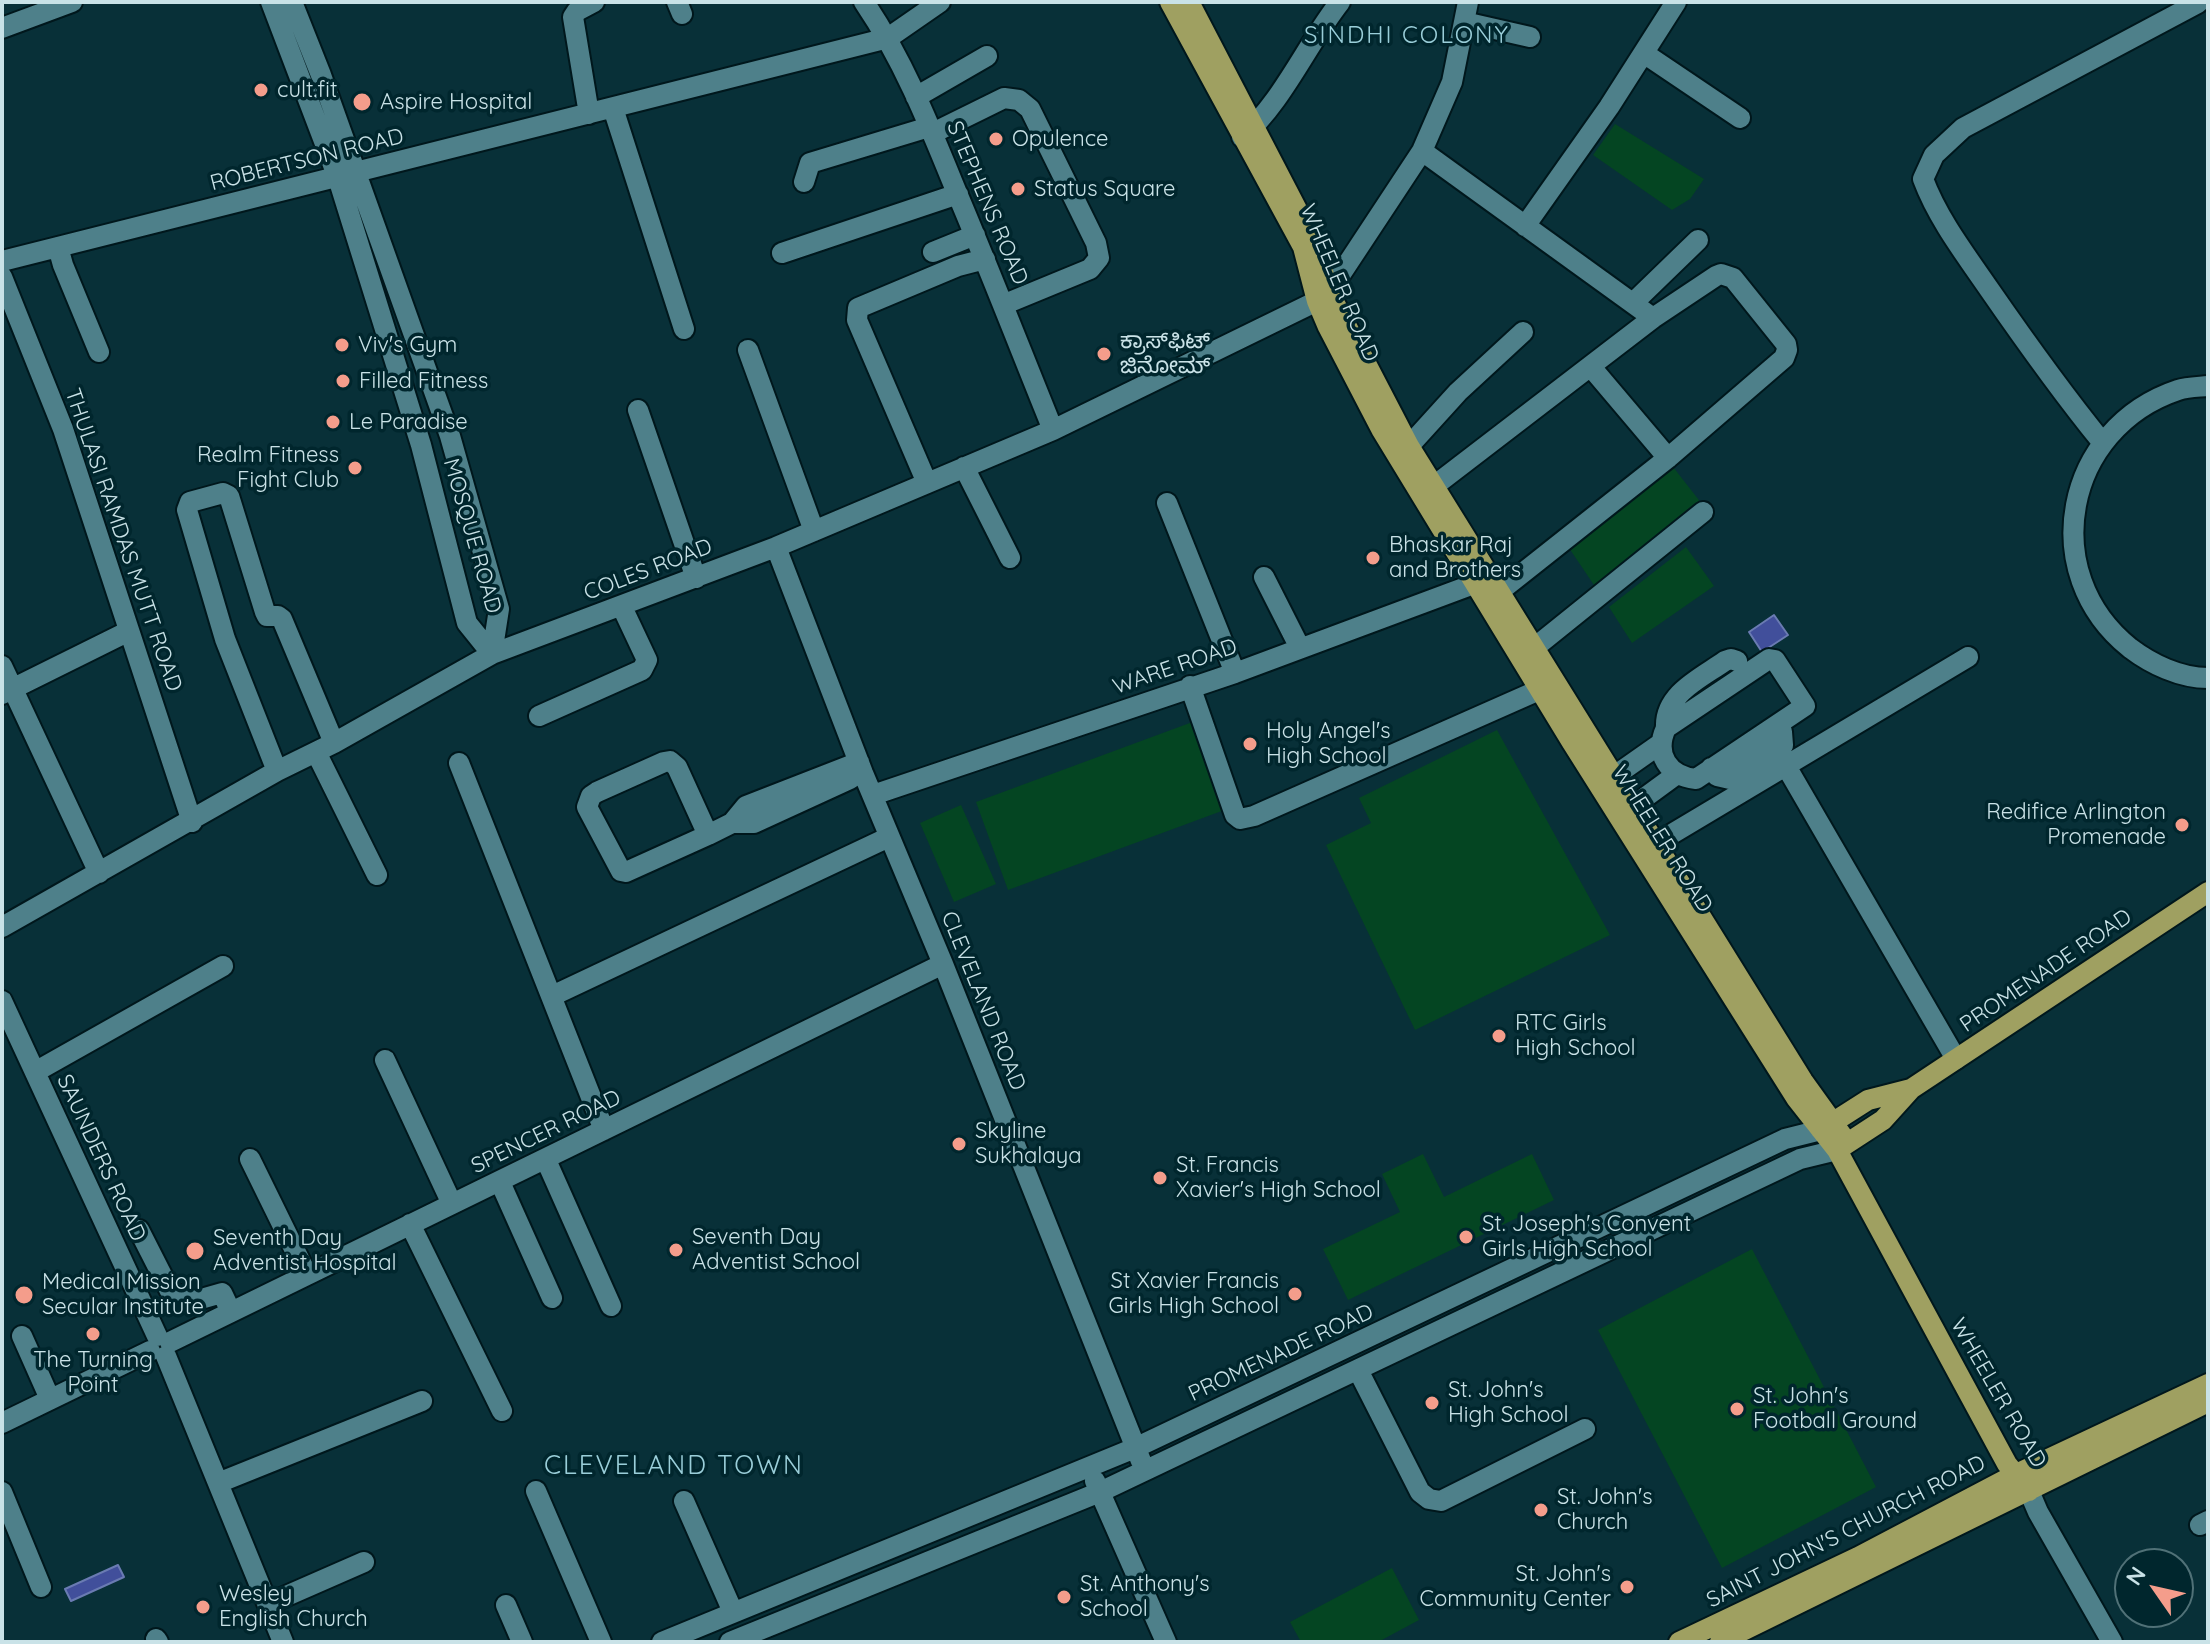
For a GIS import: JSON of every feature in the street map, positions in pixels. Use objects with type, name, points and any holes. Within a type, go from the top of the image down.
[{"type":"main road","name":"WHEELER ROAD","points":[[1170,2],[1206,53],[1248,132],[1315,244],[1323,296],[1337,347],[1381,429],[1488,584]]},
{"type":"main road","name":"WHEELER ROAD","points":[[1189,2],[1206,53]]},
{"type":"main road","name":"WHEELER ROAD","points":[[1323,296],[1488,584],[1539,690],[1796,1098],[1827,1127]]},
{"type":"main road","name":"WHEELER ROAD","points":[[1509,624],[1534,648],[1803,1081],[2029,1491]]},
{"type":"main road","name":"PROMENADE ROAD","points":[[1842,1147],[1883,1120],[1911,1089],[2208,892]]},
{"type":"main road","name":"PROMENADE ROAD","points":[[1827,1127],[1868,1100],[1911,1089]]},
{"type":"main road","name":"SAINT JOHN'S CHURCH ROAD","points":[[1679,1642],[1858,1557],[2020,1472],[2208,1384]]},
{"type":"main road","name":"SAINT JOHN'S CHURCH ROAD","points":[[1720,1642],[2208,1402]]},
{"type":"street","points":[[2,28],[72,2]]},
{"type":"street","points":[[589,114],[573,17],[577,11],[594,2]]},
{"type":"street","name":"STEPHENS ROAD","points":[[864,2],[888,38],[931,130],[1005,304],[1053,430]]},
{"type":"street","name":"ROBERTSON ROAD","points":[[2,261],[888,38],[940,2]]},
{"type":"street","points":[[1248,132],[1274,100],[1319,28],[1340,2]]},
{"type":"street","points":[[1525,226],[1645,54],[1676,2]]},
{"type":"street","points":[[2102,442],[2055,385],[1963,250],[1932,203],[1923,179],[1934,155],[1963,128],[2198,3]]},
{"type":"street","name":"MOSQUE ROAD","points":[[289,6],[347,175],[450,436],[499,609],[492,654]]},
{"type":"street","points":[[1323,296],[1422,151],[1452,82],[1466,12],[1530,37]]},
{"type":"street","points":[[1645,54],[1740,118]]},
{"type":"street","points":[[916,97],[987,56]]},
{"type":"street","points":[[804,182],[810,163],[931,130],[1004,98],[1019,100],[1030,109],[1096,243],[1099,258],[1090,269],[1005,304]]},
{"type":"street","points":[[613,108],[684,329]]},
{"type":"street","points":[[1422,151],[1653,318],[1434,486]]},
{"type":"street","name":"MOSQUE ROAD","points":[[347,175],[467,623],[492,654]]},
{"type":"street","points":[[782,253],[958,194]]},
{"type":"street","points":[[933,252],[975,235]]},
{"type":"street","points":[[1633,303],[1698,240]]},
{"type":"street","points":[[58,247],[99,352]]},
{"type":"street","points":[[927,483],[857,320],[858,308],[958,266],[985,259]]},
{"type":"street","name":"WARE ROAD","points":[[873,795],[1488,584],[1668,458],[1784,358],[1787,350],[1786,344],[1728,275],[1716,276],[1653,318]]},
{"type":"street","name":"THULASI RAMDAS MUTT ROAD","points":[[2,277],[63,429],[192,822]]},
{"type":"street","name":"COLES ROAD","points":[[2,927],[192,822],[277,771],[492,654],[776,547],[1053,430],[1323,296]]},
{"type":"street","points":[[1409,446],[1458,392],[1523,332]]},
{"type":"street","points":[[748,350],[814,531]]},
{"type":"street","points":[[1591,367],[1668,458]]},
{"type":"street","points":[[2208,386],[2179,389],[2137,409],[2102,442],[2078,487],[2072,537],[2082,587],[2108,630],[2148,662],[2196,678],[2208,678]]},
{"type":"street","points":[[638,410],[696,578]]},
{"type":"street","points":[[964,467],[1010,558]]},
{"type":"street","points":[[277,771],[225,639],[187,510],[190,502],[223,493],[229,496],[265,612],[267,616],[282,619],[325,747],[377,875]]},
{"type":"street","points":[[1167,503],[1235,673]]},
{"type":"street","points":[[1534,648],[1703,512]]},
{"type":"street","name":"CLEVELAND ROAD","points":[[776,547],[861,767],[943,964],[1145,1472]]},
{"type":"street","points":[[1264,577],[1300,648]]},
{"type":"street","points":[[539,716],[642,670],[647,660],[622,607]]},
{"type":"street","points":[[8,691],[129,631]]},
{"type":"street","points":[[1655,844],[1968,657]]},
{"type":"street","points":[[1613,777],[1663,736],[1769,659],[1773,659],[1805,706],[1696,779],[1677,774],[1663,760],[1663,736],[1666,712],[1674,699],[1725,661],[1737,661]]},
{"type":"street","points":[[2,666],[8,691],[99,873]]},
{"type":"street","points":[[1190,686],[1235,815],[1240,819],[1254,816],[1539,690]]},
{"type":"street","points":[[1711,768],[1717,776],[1730,779],[1783,745],[1782,732]]},
{"type":"street","points":[[708,835],[677,767],[670,761],[597,792],[588,801],[587,807],[621,871],[626,872],[708,835],[732,823],[754,823],[861,767]]},
{"type":"street","points":[[459,763],[604,1130]]},
{"type":"street","points":[[1786,766],[1956,1059]]},
{"type":"street","points":[[1632,807],[1677,774]]},
{"type":"street","points":[[552,996],[889,837]]},
{"type":"street","name":"SPENCER ROAD","points":[[2,1423],[943,964]]},
{"type":"street","points":[[35,1072],[223,966]]},
{"type":"street","name":"SAUNDERS ROAD","points":[[2,1001],[161,1346],[283,1642]]},
{"type":"street","points":[[385,1060],[452,1204]]},
{"type":"street","name":"PROMENADE ROAD","points":[[662,1642],[1135,1448],[1785,1139],[1827,1127]]},
{"type":"street","name":"PROMENADE ROAD","points":[[730,1642],[775,1632],[1145,1472],[1800,1159],[1842,1147]]},
{"type":"street","points":[[250,1159],[307,1275]]},
{"type":"street","points":[[546,1160],[611,1306]]},
{"type":"street","points":[[500,1182],[552,1298]]},
{"type":"street","points":[[410,1224],[502,1411]]},
{"type":"street","points":[[139,1230],[170,1291],[194,1301],[222,1293],[231,1312]]},
{"type":"street","points":[[135,1288],[161,1276]]},
{"type":"street","points":[[22,1336],[50,1399]]},
{"type":"street","points":[[1358,1370],[1420,1492],[1429,1499],[1441,1501],[1585,1429]]},
{"type":"street","points":[[218,1483],[422,1401]]},
{"type":"street","points":[[1089,1466],[1166,1642]]},
{"type":"street","points":[[536,1491],[601,1642]]},
{"type":"street","points":[[2029,1491],[2112,1642]]},
{"type":"street","points":[[2,1492],[41,1587]]},
{"type":"street","points":[[684,1501],[733,1612]]},
{"type":"street","points":[[268,1604],[364,1562]]},
{"type":"street","points":[[759,1601],[775,1632]]},
{"type":"street","points":[[506,1605],[522,1642]]},
{"type":"green space","points":[[1615,124],[1704,179],[1690,199],[1672,210],[1593,155]]},
{"type":"green space","points":[[1670,463],[1702,504],[1596,588],[1569,548]]},
{"type":"green space","points":[[1686,547],[1714,586],[1632,643],[1609,607]]},
{"type":"green space","points":[[1206,717],[1238,805],[1008,890],[976,802]]},
{"type":"green space","points":[[1497,730],[1610,935],[1415,1030],[1326,845],[1371,823],[1359,798]]},
{"type":"green space","points":[[961,805],[996,884],[954,902],[920,823]]},
{"type":"green space","points":[[1423,1154],[1444,1197],[1532,1154],[1554,1200],[1348,1300],[1323,1249],[1400,1212],[1382,1174]]},
{"type":"green space","name":"St. John's Football Ground","points":[[1752,1249],[1876,1487],[1722,1568],[1598,1330]]},
{"type":"green space","points":[[1392,1568],[1419,1620],[1378,1642],[1301,1642],[1290,1622]]},
{"type":"water","points":[[1774,615],[1788,635],[1762,652],[1749,632]]},
{"type":"water","points":[[118,1565],[124,1577],[71,1601],[65,1589]]},
{"type":"place","name":"cult.fit","points":[[261,90]]},
{"type":"place","name":"Aspire Hospital","points":[[362,102]]},
{"type":"place","name":"Opulence","points":[[996,139]]},
{"type":"place","name":"Status Square","points":[[1018,189]]},
{"type":"place","name":"Viv's Gym","points":[[342,345]]},
{"type":"place","name":"ಕ್ರಾಸ್‌ಫಿಟ್ ಜಿನೋಮ್","points":[[1104,354]]},
{"type":"place","name":"Filled Fitness","points":[[343,381]]},
{"type":"place","name":"Le Paradise","points":[[333,422]]},
{"type":"place","name":"Realm Fitness Fight Club","points":[[355,468]]},
{"type":"place","name":"Bhaskar Raj and Brothers","points":[[1373,558]]},
{"type":"place","name":"Holy Angel's High School","points":[[1250,744]]},
{"type":"place","name":"Redifice Arlington Promenade","points":[[2182,825]]},
{"type":"place","name":"RTC Girls High School","points":[[1499,1036]]},
{"type":"place","name":"Skyline Sukhalaya","points":[[959,1144]]},
{"type":"place","name":"St. Francis Xavier's High School","points":[[1160,1178]]},
{"type":"place","name":"St. Joseph's Convent Girls High School","points":[[1466,1237]]},
{"type":"place","name":"Seventh Day Adventist School","points":[[676,1250]]},
{"type":"place","name":"Seventh Day Adventist Hospital","points":[[195,1251]]},
{"type":"place","name":"St Xavier Francis Girls High School","points":[[1295,1294]]},
{"type":"place","name":"Medical Mission Secular Institute","points":[[24,1295]]},
{"type":"place","name":"The Turning Point","points":[[93,1334]]},
{"type":"place","name":"St. John's High School","points":[[1432,1403]]},
{"type":"place","name":"St. John's Football Ground","points":[[1737,1409]]},
{"type":"place","name":"St. John's Church","points":[[1541,1510]]},
{"type":"place","name":"St. John's Community Center","points":[[1627,1587]]},
{"type":"place","name":"St. Anthony's School","points":[[1064,1597]]},
{"type":"place","name":"Wesley English Church","points":[[203,1607]]},
{"type":"district","name":"SINDHI COLONY","points":[[1407,36]]},
{"type":"district","name":"CLEVELAND TOWN","points":[[674,1466]]}]
